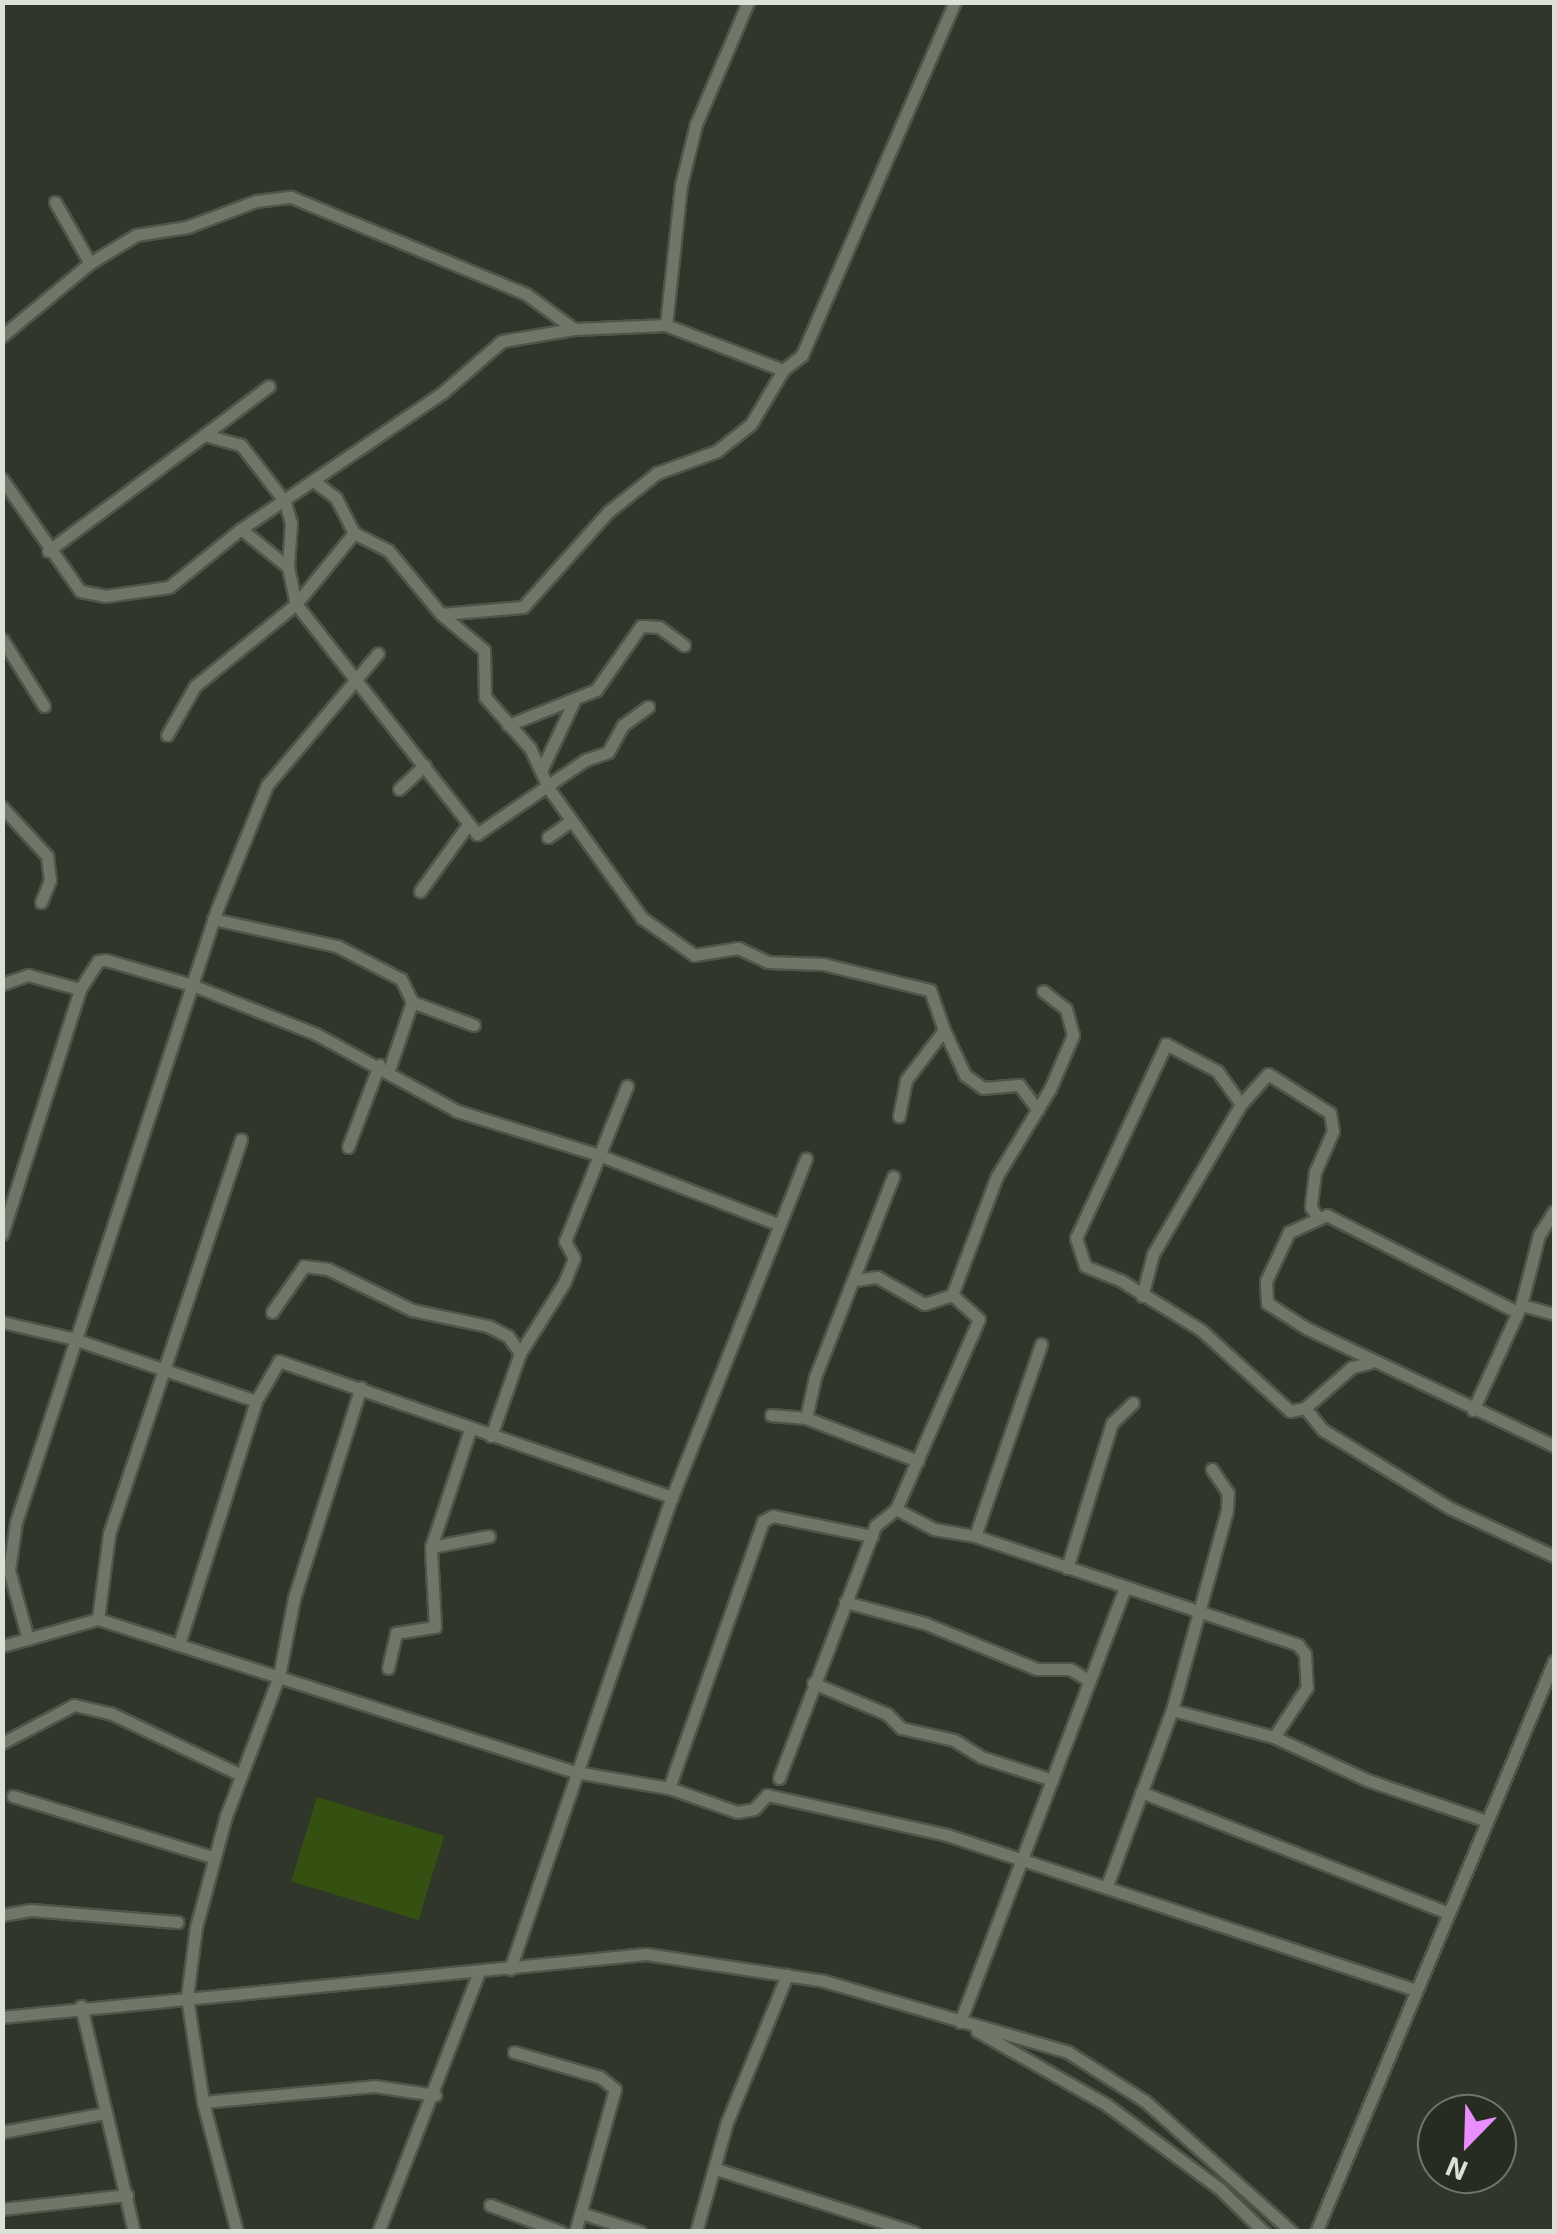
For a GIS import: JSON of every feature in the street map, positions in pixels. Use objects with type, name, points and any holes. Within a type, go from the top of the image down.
[{"type":"street","points":[[666,325],[680,185],[696,124],[748,2]]},
{"type":"street","points":[[440,614],[522,608],[608,512],[658,473],[717,450],[751,424],[783,370],[802,355],[955,2]]},
{"type":"street","points":[[2,336],[90,263],[149,231],[187,227],[256,200],[290,197],[526,294],[574,329]]},
{"type":"street","points":[[55,202],[90,263]]},
{"type":"street","points":[[2,479],[48,551],[80,591],[105,596],[169,587],[241,529],[442,393],[502,341],[574,329],[666,325],[783,370]]},
{"type":"street","points":[[48,551],[270,386]]},
{"type":"street","points":[[204,435],[241,445],[285,502],[291,523],[288,567],[296,604],[355,684],[455,799],[467,826],[486,833],[584,760],[608,752],[623,725],[648,707]]},
{"type":"street","points":[[314,482],[336,498],[354,533],[388,550],[440,614],[484,650],[484,696],[642,918],[694,955],[738,948],[768,962],[823,964],[930,990],[964,1074],[983,1088],[1019,1085],[1038,1110]]},
{"type":"street","points":[[241,529],[264,540],[288,567]]},
{"type":"street","points":[[167,735],[212,668],[241,654],[296,604],[354,533]]},
{"type":"street","points":[[508,725],[573,703],[596,690],[641,626],[659,627],[684,645]]},
{"type":"street","points":[[2,639],[44,706]]},
{"type":"street","points":[[28,1639],[10,1547],[71,1338],[214,919],[267,785],[378,653]]},
{"type":"street","points":[[541,771],[573,703]]},
{"type":"street","points":[[399,789],[425,766]]},
{"type":"street","points":[[2,807],[47,856],[50,880],[41,902]]},
{"type":"street","points":[[548,837],[570,821]]},
{"type":"street","points":[[420,891],[467,826]]},
{"type":"street","points":[[214,919],[337,946],[401,979],[412,1002],[474,1025]]},
{"type":"street","points":[[2,1234],[80,990],[98,961],[106,960],[192,985],[384,1068],[457,1110],[599,1155],[778,1224]]},
{"type":"street","points":[[2,984],[28,975],[80,990]]},
{"type":"street","points":[[952,1295],[998,1176],[1038,1110],[1073,1035],[1066,1009],[1043,991]]},
{"type":"street","points":[[348,1147],[412,1002]]},
{"type":"street","points":[[899,1116],[906,1080],[944,1030]]},
{"type":"street","points":[[1241,1104],[1217,1071],[1166,1044],[1076,1238],[1084,1266],[1200,1330],[1290,1411],[1306,1408],[1352,1367],[1369,1362]]},
{"type":"street","points":[[1142,1296],[1153,1254],[1241,1104],[1268,1074],[1330,1113],[1333,1131],[1315,1172],[1310,1206],[1316,1217]]},
{"type":"street","points":[[492,1436],[520,1353],[564,1283],[574,1258],[566,1241],[627,1086]]},
{"type":"street","points":[[98,1618],[108,1534],[241,1138]]},
{"type":"street","points":[[510,1969],[672,1497],[806,1159]]},
{"type":"street","points":[[806,1418],[815,1377],[856,1280],[892,1177]]},
{"type":"street","points":[[1473,1410],[1519,1309],[1539,1235],[1554,1211]]},
{"type":"street","points":[[1554,1314],[1519,1309],[1356,1227],[1316,1217],[1289,1232],[1266,1281],[1267,1303],[1369,1362],[1554,1446]]},
{"type":"street","points":[[272,1312],[304,1266],[328,1268],[412,1310],[488,1326],[508,1336],[520,1353]]},
{"type":"street","points":[[856,1280],[877,1277],[924,1304],[952,1295]]},
{"type":"street","points":[[779,1778],[872,1536],[896,1509],[979,1320],[952,1295]]},
{"type":"street","points":[[2,1322],[71,1338],[256,1401]]},
{"type":"street","points":[[976,1536],[1041,1344]]},
{"type":"street","points":[[179,1644],[256,1401],[279,1361],[672,1497]]},
{"type":"street","points":[[236,2232],[203,2102],[187,1998],[213,1857],[279,1676],[294,1598],[361,1387]]},
{"type":"street","points":[[1067,1568],[1112,1423],[1133,1404]]},
{"type":"street","points":[[1306,1408],[1323,1430],[1450,1508],[1554,1556]]},
{"type":"street","points":[[771,1415],[806,1418],[918,1461]]},
{"type":"street","points":[[388,1668],[396,1633],[435,1627],[431,1547],[470,1430]]},
{"type":"street","points":[[1108,1883],[1172,1710],[1200,1614],[1228,1494],[1212,1470]]},
{"type":"street","points":[[896,1509],[934,1528],[976,1536],[1298,1645],[1305,1654],[1307,1687],[1274,1737]]},
{"type":"street","points":[[669,1788],[763,1521],[773,1516],[872,1536]]},
{"type":"street","points":[[431,1547],[489,1536]]},
{"type":"street","points":[[960,2022],[1125,1587]]},
{"type":"street","points":[[845,1602],[924,1622],[1037,1669],[1070,1668],[1090,1680]]},
{"type":"street","points":[[2,1646],[98,1618],[576,1772],[669,1788],[737,1812],[754,1809],[768,1796],[830,1808],[1108,1883],[1415,1990]]},
{"type":"street","points":[[1316,2232],[1554,1661]]},
{"type":"street","points":[[813,1683],[887,1714],[900,1728],[954,1740],[982,1757],[1052,1780]]},
{"type":"street","points":[[2,1743],[74,1705],[110,1713],[241,1774]]},
{"type":"street","points":[[1172,1710],[1274,1737],[1367,1780],[1488,1821]]},
{"type":"street","points":[[1141,1792],[1448,1913]]},
{"type":"street","points":[[13,1796],[213,1857]]},
{"type":"street","points":[[2,1915],[31,1910],[178,1922]]},
{"type":"street","points":[[2,2018],[81,2006],[646,1954],[787,1975],[1068,2052],[1116,2079],[1292,2232]]},
{"type":"street","points":[[378,2232],[435,2095],[480,1972]]},
{"type":"street","points":[[696,2232],[727,2122],[787,1975]]},
{"type":"street","points":[[81,2006],[134,2232]]},
{"type":"street","points":[[960,2022],[1107,2105],[1220,2189],[1264,2232]]},
{"type":"street","points":[[514,2052],[600,2077],[615,2089],[575,2232]]},
{"type":"street","points":[[1107,2105],[1116,2079]]},
{"type":"street","points":[[203,2102],[374,2086],[435,2095]]},
{"type":"street","points":[[2,2132],[106,2113]]},
{"type":"street","points":[[716,2169],[914,2232]]},
{"type":"street","points":[[2,2209],[128,2195]]},
{"type":"street","points":[[490,2205],[561,2232]]},
{"type":"street","points":[[581,2213],[640,2232]]},
{"type":"green space","points":[[317,1797],[444,1836],[418,1920],[291,1881]]}]
